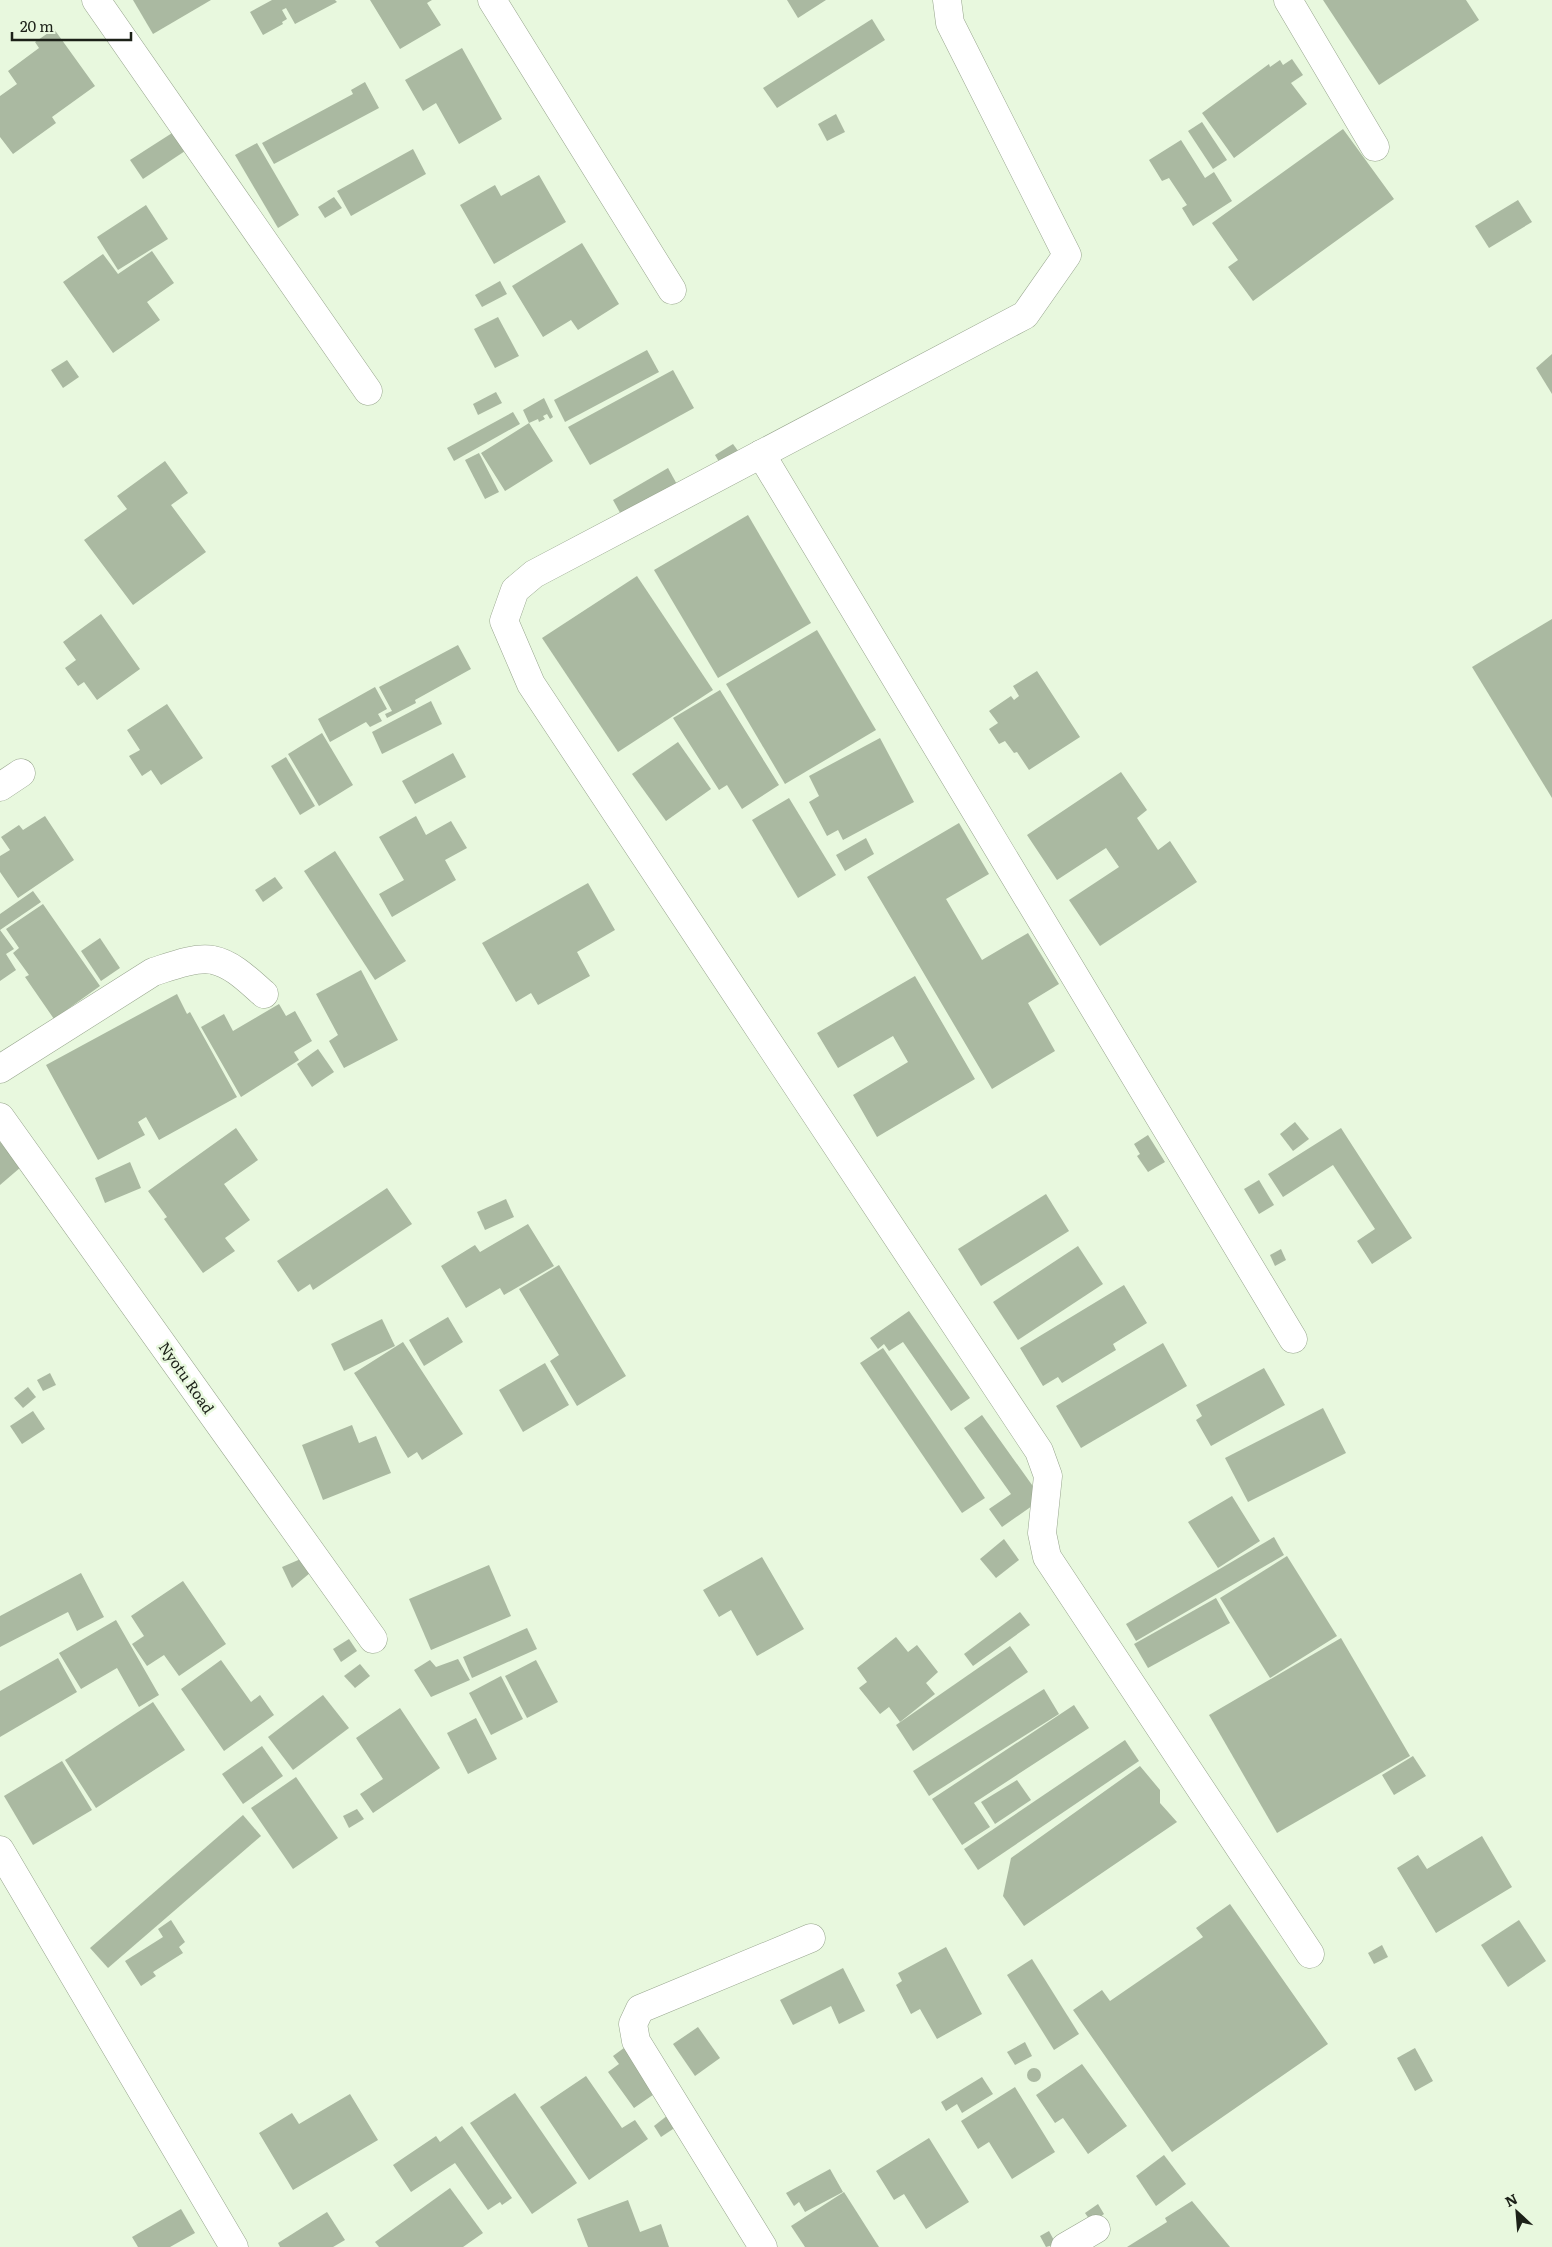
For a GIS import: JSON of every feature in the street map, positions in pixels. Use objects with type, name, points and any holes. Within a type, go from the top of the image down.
[{"type":"street","points":[[96,0],[368,391]]},
{"type":"street","points":[[492,0],[672,290]]},
{"type":"street","points":[[947,0],[950,23],[1066,255],[1025,315],[534,574],[515,590],[504,621],[531,684],[1039,1451],[1048,1476],[1042,1533],[1047,1556],[1310,1954]]},
{"type":"street","points":[[1288,0],[1375,147]]},
{"type":"street","points":[[761,454],[1293,1339]]},
{"type":"street","points":[[0,1069],[153,972],[180,963],[212,960],[238,973],[264,994]]},
{"type":"street","name":"Nyotu Road","points":[[0,1117],[373,1640]]},
{"type":"street","points":[[0,1850],[234,2247]]},
{"type":"street","points":[[763,2247],[636,2041],[633,2024],[640,2008],[811,1938]]},
{"type":"street","points":[[1065,2247],[1096,2229]]},
{"type":"building","points":[[133,0],[211,0],[153,34]]},
{"type":"building","points":[[272,0],[335,0],[337,2],[295,24],[286,8],[282,10],[287,19],[282,22],[283,24],[263,35],[250,12]]},
{"type":"building","points":[[370,0],[432,0],[427,3],[441,25],[400,49]]},
{"type":"building","points":[[787,0],[826,0],[798,18]]},
{"type":"building","points":[[1323,0],[1466,0],[1479,20],[1379,85]]},
{"type":"building","points":[[872,19],[885,40],[777,108],[763,88]]},
{"type":"building","points":[[54,29],[95,86],[52,117],[56,123],[13,154],[0,137],[0,96],[17,84],[8,71],[39,48],[35,42]]},
{"type":"building","points":[[462,48],[502,119],[459,144],[436,103],[423,111],[405,80]]},
{"type":"building","points":[[1292,59],[1303,75],[1291,83],[1307,104],[1234,158],[1202,113],[1269,64],[1270,67],[1280,60],[1283,65]]},
{"type":"building","points":[[365,82],[379,108],[274,164],[262,143],[353,94],[351,90]]},
{"type":"building","points":[[836,114],[845,132],[827,141],[818,124]]},
{"type":"building","points":[[1202,122],[1227,160],[1213,169],[1188,131]]},
{"type":"building","points":[[183,126],[185,151],[143,179],[130,160]]},
{"type":"building","points":[[1343,129],[1394,199],[1253,301],[1228,267],[1238,260],[1212,223]]},
{"type":"building","points":[[1181,140],[1205,178],[1214,172],[1232,201],[1193,226],[1182,208],[1187,205],[1169,178],[1162,181],[1149,160]]},
{"type":"building","points":[[257,143],[299,215],[278,228],[235,155]]},
{"type":"building","points":[[413,149],[426,174],[351,216],[337,191]]},
{"type":"building","points":[[539,175],[566,222],[494,264],[460,205],[495,185],[501,196]]},
{"type":"building","points":[[334,197],[342,208],[325,218],[318,207]]},
{"type":"building","points":[[1518,200],[1532,222],[1489,248],[1475,226]]},
{"type":"building","points":[[146,205],[168,239],[118,270],[97,237]]},
{"type":"building","points":[[582,243],[619,304],[578,330],[571,320],[543,337],[512,286]]},
{"type":"building","points":[[152,251],[174,283],[147,302],[160,320],[113,353],[63,282],[103,254],[118,274]]},
{"type":"building","points":[[500,281],[507,294],[482,307],[475,295]]},
{"type":"building","points":[[498,317],[519,356],[495,368],[474,329]]},
{"type":"building","points":[[647,350],[659,372],[565,422],[554,400]]},
{"type":"building","points":[[1552,354],[1552,394],[1536,368]]},
{"type":"building","points":[[67,360],[79,377],[63,388],[51,370]]},
{"type":"building","points":[[673,370],[694,408],[590,465],[568,427]]},
{"type":"building","points":[[496,392],[502,403],[478,415],[473,404]]},
{"type":"building","points":[[544,398],[553,417],[550,419],[547,414],[543,416],[545,419],[539,422],[538,419],[529,423],[523,410]]},
{"type":"building","points":[[513,412],[520,424],[454,461],[447,448]]},
{"type":"building","points":[[529,423],[553,461],[505,491],[481,453]]},
{"type":"building","points":[[733,444],[741,455],[722,467],[715,455]]},
{"type":"building","points":[[479,453],[499,492],[485,499],[465,460]]},
{"type":"building","points":[[165,461],[188,493],[171,505],[206,552],[133,605],[84,540],[127,509],[117,496]]},
{"type":"building","points":[[668,468],[679,488],[624,520],[613,500]]},
{"type":"building","points":[[748,515],[811,623],[718,678],[654,570]]},
{"type":"building","points":[[637,576],[713,690],[618,752],[542,638]]},
{"type":"building","points":[[101,614],[140,669],[97,700],[84,682],[78,686],[65,668],[76,660],[63,642]]},
{"type":"building","points":[[1552,619],[1552,798],[1472,667]]},
{"type":"building","points":[[817,630],[876,730],[785,784],[726,684]]},
{"type":"building","points":[[458,645],[471,669],[415,700],[416,703],[387,718],[385,714],[392,711],[379,687]]},
{"type":"building","points":[[1037,671],[1080,737],[1029,770],[1017,752],[1014,753],[1005,741],[999,744],[989,729],[998,723],[989,711],[1011,696],[1014,700],[1019,696],[1013,686]]},
{"type":"building","points":[[375,687],[387,709],[378,714],[382,721],[370,727],[366,722],[330,742],[318,719]]},
{"type":"building","points":[[720,690],[779,785],[742,809],[727,785],[719,790],[673,718]]},
{"type":"building","points":[[431,701],[442,724],[382,754],[372,732]]},
{"type":"building","points":[[167,704],[203,758],[161,785],[151,770],[142,776],[129,756],[140,750],[127,730]]},
{"type":"building","points":[[322,733],[353,785],[319,806],[288,754]]},
{"type":"building","points":[[880,738],[914,802],[843,840],[838,830],[827,836],[809,802],[819,796],[809,776]]},
{"type":"building","points":[[678,742],[711,789],[666,821],[632,774]]},
{"type":"building","points":[[453,753],[466,777],[415,804],[402,781]]},
{"type":"building","points":[[286,757],[315,806],[300,815],[271,766]]},
{"type":"building","points":[[1121,772],[1147,810],[1137,818],[1158,850],[1170,841],[1197,882],[1100,946],[1069,900],[1119,867],[1106,848],[1057,880],[1027,835]]},
{"type":"building","points":[[789,798],[836,875],[798,898],[752,820]]},
{"type":"building","points":[[45,816],[74,860],[18,898],[0,872],[0,856],[10,850],[1,837],[19,825],[23,830]]},
{"type":"building","points":[[416,816],[426,835],[451,821],[467,848],[445,860],[456,880],[392,917],[379,894],[404,880],[379,837]]},
{"type":"building","points":[[959,823],[989,874],[946,899],[982,960],[1028,933],[1059,984],[1028,1003],[1055,1051],[992,1089],[867,877]]},
{"type":"building","points":[[866,838],[874,854],[845,871],[836,855]]},
{"type":"building","points":[[335,851],[406,961],[375,980],[304,871]]},
{"type":"building","points":[[275,877],[283,888],[263,902],[255,890]]},
{"type":"building","points":[[588,883],[615,930],[577,952],[590,976],[538,1005],[531,993],[516,1002],[482,943]]},
{"type":"building","points":[[33,891],[41,902],[0,930],[0,914]]},
{"type":"building","points":[[43,904],[100,986],[54,1019],[25,977],[29,975],[13,953],[19,948],[6,929]]},
{"type":"building","points":[[0,930],[14,949],[6,954],[16,970],[0,981]]},
{"type":"building","points":[[100,938],[120,968],[101,981],[81,951]]},
{"type":"building","points":[[361,970],[398,1040],[344,1068],[329,1041],[338,1035],[316,994]]},
{"type":"building","points":[[915,976],[975,1079],[877,1137],[853,1095],[908,1062],[893,1036],[838,1068],[817,1033]]},
{"type":"building","points":[[177,994],[187,1014],[190,1012],[237,1097],[159,1140],[146,1117],[138,1122],[145,1135],[98,1160],[46,1065]]},
{"type":"building","points":[[279,1004],[286,1016],[295,1011],[312,1041],[294,1052],[299,1060],[241,1097],[201,1027],[224,1014],[233,1031]]},
{"type":"building","points":[[318,1049],[334,1072],[312,1087],[297,1064]]},
{"type":"building","points":[[1295,1122],[1309,1139],[1293,1151],[1280,1134]]},
{"type":"building","points":[[236,1128],[258,1160],[224,1184],[250,1220],[225,1238],[235,1251],[203,1273],[164,1219],[167,1217],[148,1191]]},
{"type":"building","points":[[1341,1128],[1412,1238],[1372,1264],[1357,1241],[1375,1229],[1333,1165],[1283,1197],[1268,1174]]},
{"type":"building","points":[[1148,1135],[1165,1162],[1148,1172],[1137,1156],[1140,1154],[1134,1144]]},
{"type":"building","points":[[0,1142],[21,1167],[0,1185]]},
{"type":"building","points":[[130,1162],[141,1188],[105,1203],[95,1178]]},
{"type":"building","points":[[1259,1180],[1274,1205],[1259,1214],[1244,1189]]},
{"type":"building","points":[[387,1188],[412,1224],[313,1290],[310,1284],[298,1292],[277,1261]]},
{"type":"building","points":[[1046,1194],[1069,1231],[981,1286],[958,1249]]},
{"type":"building","points":[[506,1199],[514,1217],[485,1230],[477,1212]]},
{"type":"building","points":[[528,1224],[554,1266],[504,1295],[500,1288],[466,1308],[441,1266],[475,1245],[480,1252]]},
{"type":"building","points":[[1078,1246],[1103,1284],[1018,1340],[993,1302]]},
{"type":"building","points":[[1281,1249],[1286,1260],[1275,1266],[1270,1255]]},
{"type":"building","points":[[559,1265],[626,1376],[577,1406],[550,1361],[559,1355],[519,1289]]},
{"type":"building","points":[[1124,1285],[1147,1323],[1113,1344],[1116,1350],[1062,1383],[1058,1377],[1043,1386],[1020,1348]]},
{"type":"building","points":[[909,1311],[970,1398],[951,1411],[903,1342],[889,1351],[884,1344],[878,1349],[870,1338]]},
{"type":"building","points":[[448,1317],[463,1342],[424,1366],[409,1340]]},
{"type":"building","points":[[382,1319],[395,1346],[344,1371],[331,1344]]},
{"type":"building","points":[[403,1342],[463,1434],[422,1460],[417,1452],[408,1458],[354,1373]]},
{"type":"building","points":[[1163,1343],[1187,1386],[1081,1448],[1056,1406]]},
{"type":"building","points":[[883,1348],[985,1498],[962,1513],[860,1363]]},
{"type":"building","points":[[545,1363],[569,1405],[523,1432],[499,1390]]},
{"type":"building","points":[[1264,1368],[1285,1405],[1211,1446],[1196,1420],[1202,1416],[1196,1405]]},
{"type":"building","points":[[50,1373],[56,1385],[43,1391],[37,1380]]},
{"type":"building","points":[[28,1387],[36,1397],[23,1408],[14,1398]]},
{"type":"building","points":[[1323,1408],[1346,1453],[1248,1502],[1225,1458]]},
{"type":"building","points":[[33,1411],[45,1429],[22,1444],[10,1426]]},
{"type":"building","points":[[982,1415],[1042,1499],[1002,1527],[989,1509],[1011,1494],[964,1428]]},
{"type":"building","points":[[352,1425],[359,1443],[376,1436],[391,1473],[323,1500],[302,1445]]},
{"type":"building","points":[[1232,1496],[1260,1541],[1218,1568],[1188,1522]]},
{"type":"building","points":[[1274,1537],[1284,1555],[1136,1641],[1126,1624]]},
{"type":"building","points":[[1004,1539],[1019,1560],[996,1578],[980,1559]]},
{"type":"building","points":[[1287,1556],[1337,1636],[1270,1678],[1220,1598]]},
{"type":"building","points":[[762,1557],[804,1629],[757,1656],[731,1610],[719,1617],[703,1590]]},
{"type":"building","points":[[303,1558],[310,1573],[292,1588],[282,1567]]},
{"type":"building","points":[[489,1565],[511,1616],[431,1650],[409,1599]]},
{"type":"building","points":[[81,1573],[104,1617],[77,1631],[68,1612],[0,1647],[0,1616]]},
{"type":"building","points":[[183,1581],[226,1644],[179,1676],[164,1655],[147,1666],[132,1644],[144,1636],[131,1616]]},
{"type":"building","points":[[1216,1598],[1230,1623],[1148,1668],[1134,1644]]},
{"type":"building","points":[[1020,1612],[1030,1625],[973,1666],[964,1654]]},
{"type":"building","points":[[116,1620],[159,1695],[139,1707],[117,1668],[81,1689],[59,1653]]},
{"type":"building","points":[[527,1628],[537,1649],[472,1678],[463,1657]]},
{"type":"building","points":[[896,1637],[908,1652],[917,1645],[938,1672],[926,1683],[935,1694],[900,1722],[889,1707],[880,1714],[859,1688],[867,1682],[857,1668]]},
{"type":"building","points":[[1341,1638],[1410,1756],[1277,1833],[1209,1715]]},
{"type":"building","points":[[349,1639],[357,1651],[341,1662],[333,1649]]},
{"type":"building","points":[[1010,1646],[1028,1672],[913,1751],[896,1725]]},
{"type":"building","points":[[58,1658],[77,1692],[0,1737],[0,1691]]},
{"type":"building","points":[[458,1659],[470,1680],[431,1697],[414,1670],[430,1660],[436,1667]]},
{"type":"building","points":[[221,1660],[251,1702],[260,1695],[274,1715],[224,1751],[181,1689]]},
{"type":"building","points":[[536,1660],[558,1702],[527,1718],[505,1676]]},
{"type":"building","points":[[360,1664],[370,1676],[355,1688],[344,1676]]},
{"type":"building","points":[[501,1676],[523,1719],[491,1735],[469,1693]]},
{"type":"building","points":[[1044,1689],[1059,1714],[929,1796],[913,1771]]},
{"type":"building","points":[[323,1695],[349,1728],[293,1770],[268,1737]]},
{"type":"building","points":[[153,1702],[185,1750],[96,1808],[65,1760]]},
{"type":"building","points":[[1074,1705],[1089,1728],[974,1803],[990,1827],[962,1845],[932,1799]]},
{"type":"building","points":[[400,1708],[440,1768],[373,1813],[360,1794],[383,1779],[356,1738]]},
{"type":"building","points":[[476,1718],[497,1759],[468,1774],[447,1733]]},
{"type":"building","points":[[1125,1740],[1139,1761],[978,1870],[964,1849]]},
{"type":"building","points":[[262,1746],[283,1776],[243,1804],[222,1774]]},
{"type":"building","points":[[1413,1756],[1426,1776],[1394,1795],[1382,1775]]},
{"type":"building","points":[[62,1761],[92,1810],[33,1845],[4,1796]]},
{"type":"building","points":[[1140,1766],[1160,1790],[1160,1803],[1177,1822],[1024,1926],[1003,1896],[1011,1858]]},
{"type":"building","points":[[296,1777],[338,1838],[293,1869],[251,1808]]},
{"type":"building","points":[[1017,1780],[1031,1800],[995,1824],[981,1802]]},
{"type":"building","points":[[357,1809],[364,1819],[349,1828],[343,1816]]},
{"type":"building","points":[[243,1815],[261,1836],[108,1968],[90,1948]]},
{"type":"building","points":[[1482,1836],[1512,1887],[1436,1933],[1397,1868],[1418,1855],[1427,1869]]},
{"type":"building","points":[[1230,1904],[1328,2044],[1172,2152],[1073,2010],[1102,1990],[1110,2001],[1203,1937],[1196,1928]]},
{"type":"building","points":[[171,1920],[185,1942],[179,1947],[183,1953],[153,1972],[156,1976],[141,1986],[125,1961],[163,1937],[158,1929]]},
{"type":"building","points":[[1519,1920],[1546,1961],[1508,1987],[1481,1945]]},
{"type":"building","points":[[1382,1945],[1388,1957],[1374,1964],[1368,1953]]},
{"type":"building","points":[[946,1947],[982,2014],[937,2039],[920,2009],[911,2014],[896,1985],[902,1981],[898,1973]]},
{"type":"building","points":[[1032,1959],[1079,2034],[1054,2050],[1007,1975]]},
{"type":"building","points":[[843,1968],[865,2011],[839,2024],[831,2006],[793,2025],[780,2000]]},
{"type":"building","points":[[698,2027],[720,2058],[695,2076],[673,2044]]},
{"type":"building","points":[[1025,2042],[1032,2056],[1015,2065],[1007,2052]]},
{"type":"building","points":[[628,2045],[660,2090],[634,2108],[608,2072],[619,2064],[613,2056]]},
{"type":"building","points":[[1415,2048],[1433,2081],[1415,2091],[1397,2058]]},
{"type":"building","points":[[1082,2064],[1127,2126],[1088,2154],[1063,2118],[1055,2123],[1036,2095]]},
{"type":"building","points":[[1034,2068],[1039,2070],[1041,2075],[1039,2080],[1034,2082],[1029,2080],[1027,2075],[1029,2070]]},
{"type":"building","points":[[586,2076],[622,2128],[635,2120],[648,2139],[589,2180],[540,2107]]},
{"type":"building","points":[[982,2077],[993,2094],[962,2113],[957,2104],[946,2111],[941,2102]]},
{"type":"building","points":[[1015,2087],[1055,2152],[1012,2179],[989,2142],[978,2149],[961,2121]]},
{"type":"building","points":[[515,2093],[577,2183],[532,2214],[470,2123]]},
{"type":"building","points":[[350,2094],[378,2140],[293,2190],[259,2133],[292,2113],[299,2124]]},
{"type":"building","points":[[668,2115],[676,2127],[661,2137],[654,2126]]},
{"type":"building","points":[[462,2126],[512,2198],[502,2205],[500,2202],[488,2210],[455,2163],[411,2192],[393,2165],[436,2136],[440,2142]]},
{"type":"building","points":[[929,2138],[969,2202],[926,2229],[904,2194],[894,2200],[876,2171]]},
{"type":"building","points":[[1164,2155],[1186,2184],[1156,2206],[1136,2176]]},
{"type":"building","points":[[830,2169],[843,2192],[805,2212],[799,2202],[794,2206],[786,2193]]},
{"type":"building","points":[[450,2188],[483,2233],[463,2247],[379,2247],[375,2242]]},
{"type":"building","points":[[844,2192],[879,2247],[805,2247],[791,2226]]},
{"type":"building","points":[[628,2200],[640,2232],[661,2224],[669,2247],[588,2247],[577,2219]]},
{"type":"building","points":[[1192,2201],[1230,2247],[1127,2247],[1167,2222],[1165,2218]]},
{"type":"building","points":[[1098,2204],[1104,2214],[1092,2223],[1085,2213]]},
{"type":"building","points":[[181,2209],[195,2233],[170,2247],[138,2247],[132,2237]]},
{"type":"building","points":[[327,2212],[345,2240],[333,2247],[280,2247],[278,2243]]},
{"type":"building","points":[[1049,2231],[1056,2244],[1046,2247],[1040,2236]]}]
